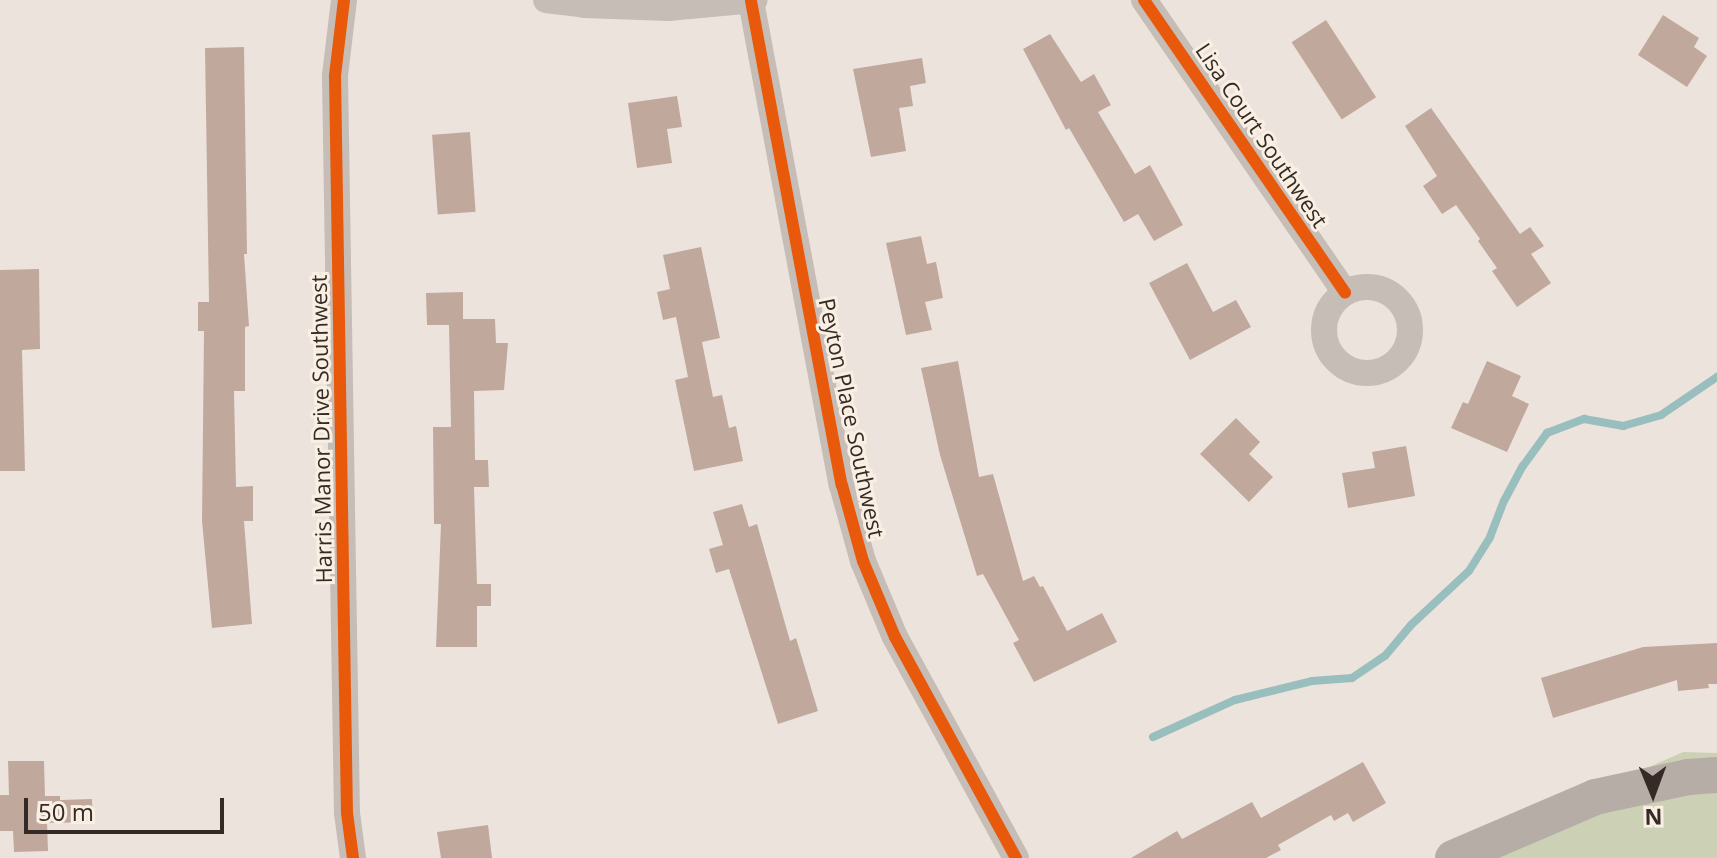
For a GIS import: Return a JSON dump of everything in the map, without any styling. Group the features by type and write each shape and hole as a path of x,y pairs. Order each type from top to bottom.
{"street":[{"name":"Harris Manor Drive Southwest","path":"344,0 335,76 347,813 353,858"},
{"path":"546,0 584,5 668,8 753,0"},
{"name":"Peyton Place Southwest","path":"753,0 842,485 863,561 895,637 1016,858"},
{"name":"Lisa Court Southwest","path":"1144,0 1345,293"},
{"path":"1453,858 1595,797 1688,777 1717,775"}],"green space":[{"path":"1683,752 1717,753 1717,858 1453,858 1504,831"}],"building":[{"path":"1663,15 1699,38 1694,47 1707,56 1687,87 1638,55"},
{"path":"1326,20 1376,97 1342,119 1292,42"},
{"path":"1050,34 1081,82 1094,74 1111,105 1098,112 1135,174 1150,165 1183,225 1154,241 1138,214 1124,222 1069,128 1066,130 1023,49"},
{"path":"244,47 247,254 244,254 249,326 245,327 245,391 234,391 236,487 253,486 253,521 244,521 252,624 212,628 202,521 204,331 198,331 198,302 209,302 205,48"},
{"path":"922,58 926,83 910,86 913,106 899,108 906,151 871,157 853,69"},
{"path":"677,96 682,127 667,129 672,163 637,168 628,103"},
{"path":"1431,108 1520,234 1530,227 1544,246 1531,254 1551,283 1517,307 1492,271 1497,268 1478,241 1480,239 1456,205 1442,214 1423,186 1437,176 1405,126"},
{"path":"470,132 476,212 438,214 432,135"},
{"path":"921,236 927,264 936,262 943,298 925,302 932,330 906,335 886,243"},
{"path":"701,247 720,338 702,342 713,397 722,395 729,428 736,426 743,461 694,471 675,380 688,377 676,317 663,320 657,292 670,289 663,255"},
{"path":"1187,263 1213,312 1236,300 1251,327 1190,360 1149,283"},
{"path":"39,269 40,349 22,350 25,471 0,471 0,270"},
{"path":"463,292 463,319 495,319 496,343 508,343 504,390 474,391 475,460 488,460 489,487 474,487 477,584 491,584 491,606 477,606 477,647 436,647 441,524 434,524 433,427 451,427 449,325 427,325 426,293"},
{"path":"958,361 979,477 993,474 1023,581 1034,576 1040,587 1043,586 1067,631 1102,613 1117,642 1034,682 1013,643 1019,640 983,574 977,576 940,455 921,368"},
{"path":"1487,361 1521,376 1512,396 1529,404 1507,452 1451,428 1463,402 1468,404"},
{"path":"1236,418 1260,442 1249,454 1273,477 1249,502 1200,454"},
{"path":"1406,446 1415,496 1348,508 1342,473 1375,468 1372,452"},
{"path":"742,504 749,527 757,524 790,641 796,638 818,711 778,724 729,569 716,573 709,549 723,545 713,512"},
{"path":"1717,643 1717,684 1708,684 1709,688 1678,691 1677,680 1553,718 1541,678 1643,647"},
{"path":"8,761 44,761 45,796 60,796 60,800 92,799 93,822 47,823 48,851 14,852 13,831 0,831 0,795 9,795"},
{"path":"1363,762 1386,803 1353,822 1348,813 1334,821 1331,815 1278,845 1281,850 1266,858 1131,858 1177,831 1182,839 1252,802 1261,818"},
{"path":"488,825 492,858 441,858 437,832"}],"waterway":[{"path":"1153,737 1235,700 1312,681 1352,678 1385,656 1411,625 1469,571 1490,537 1504,501 1523,466 1547,433 1584,419 1623,426 1661,415 1717,377"}],"cycle path":[{"path":"344,0 335,76 347,813 353,858"},
{"path":"1144,0 1345,293"},
{"path":"751,1 842,485 863,561 895,637 1016,858"}]}
